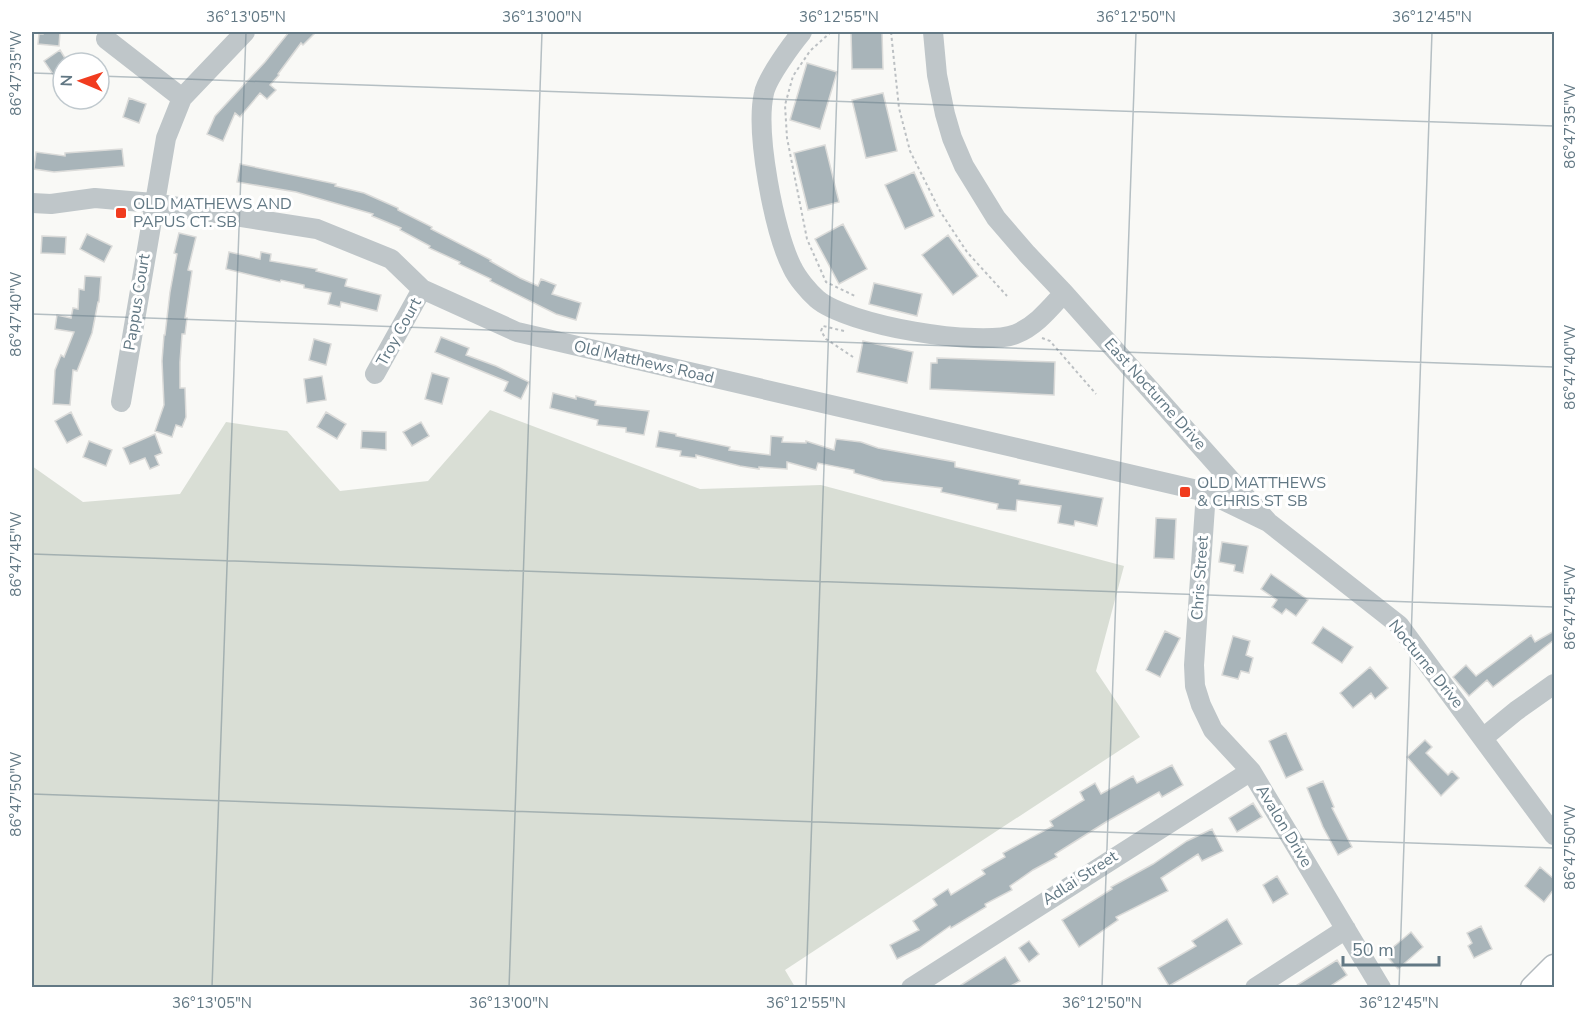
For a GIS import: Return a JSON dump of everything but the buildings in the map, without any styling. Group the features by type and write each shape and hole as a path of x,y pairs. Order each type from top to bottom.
{"main road":[{"path":"1533,987 1554,967"}],"street":[{"path":"106,39 182,98 245,32"},
{"path":"802,32 789,47 764,92 760,128 780,235 792,268 816,299 831,309 853,318 893,327 939,335 992,337 1014,335 1030,327 1064,293"},
{"name":"East Nocturne Drive","path":"933,32 937,75 952,138 964,166 996,218 1268,522"},
{"name":"Pappus Court","path":"121,402 153,203 166,138 182,98"},
{"name":"Old Matthews Road","path":"32,203 51,204 95,198 153,203 317,229 391,259 422,289 517,332 1206,492 1268,522"},
{"name":"Troy Court","path":"375,374 422,289"},
{"name":"Chris Street","path":"1194,665 1206,492"},
{"name":"Nocturne Drive","path":"1268,522 1399,625 1554,835"},
{"name":"Avalon Drive","path":"1194,665 1195,686 1213,730 1251,771 1381,987"},
{"path":"1484,738 1516,711 1554,684"},
{"name":"Adlai Street","path":"911,987 1251,771"},
{"path":"1255,987 1347,929"}],"path":[{"path":"831,32 810,51 793,76 785,105 787,138 807,239 826,282 855,296"},
{"path":"891,32 899,108 909,151 940,211 967,252 1007,296"}],"shaded area":[{"path":"490,410 700,489 821,485 1124,566 1096,671 1140,737 785,970 795,987 32,987 32,466 83,502 180,494 226,422 287,431 340,491 428,481"}],"place":[{"name":"OLD MATHEWS AND PAPUS CT. SB","path":"121,213"},
{"name":"OLD MATTHEWS & CHRIS ST SB","path":"1185,492"}]}
